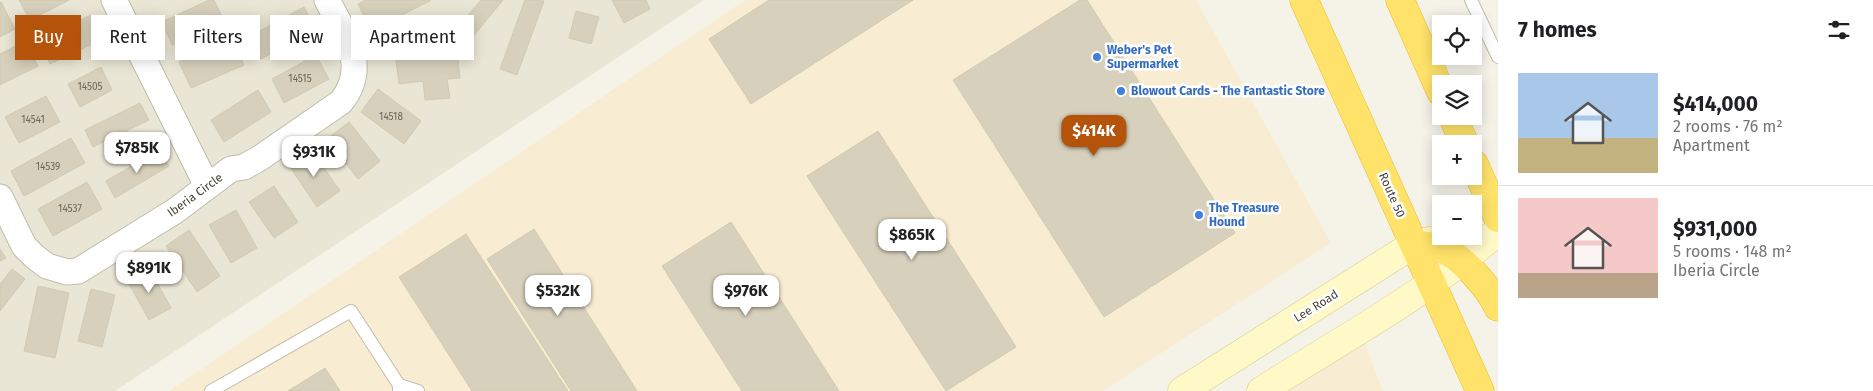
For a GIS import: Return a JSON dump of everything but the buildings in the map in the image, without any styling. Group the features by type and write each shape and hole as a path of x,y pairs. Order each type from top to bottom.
{"highway":[{"name":"Route 50","path":"1304,0 1480,391"},
{"path":"1400,0 1433,75"},
{"path":"1482,182 1498,218"},
{"path":"1414,244 1443,249 1463,263 1493,296 1498,307"}],"street":[{"path":"114,0 207,186"},
{"name":"Iberia Circle","path":"0,197 24,246 47,266 67,272 86,268 175,211 231,169 244,167 260,158 332,110 350,91 355,77 355,62 351,47 327,0"},
{"path":"1482,232 1498,230"},
{"path":"1261,391 1463,263 1498,230"},
{"name":"Lee Road","path":"1182,391 1414,244 1432,241"}],"lane":[{"path":"1471,0 1498,58"},
{"path":"211,391 351,311 399,388 418,391"}],"shaded area":[{"path":"0,0 704,0 115,391 0,391"},
{"path":"745,0 1196,0 1331,243 1103,391 169,391"},
{"path":"1359,329 1383,391 1262,391"}],"place":[{"name":"Weber's Pet Supermarket","path":"1097,57"},
{"name":"Blowout Cards - The Fantastic Store","path":"1121,91"},
{"name":"The Treasure Hound","path":"1199,215"}]}
